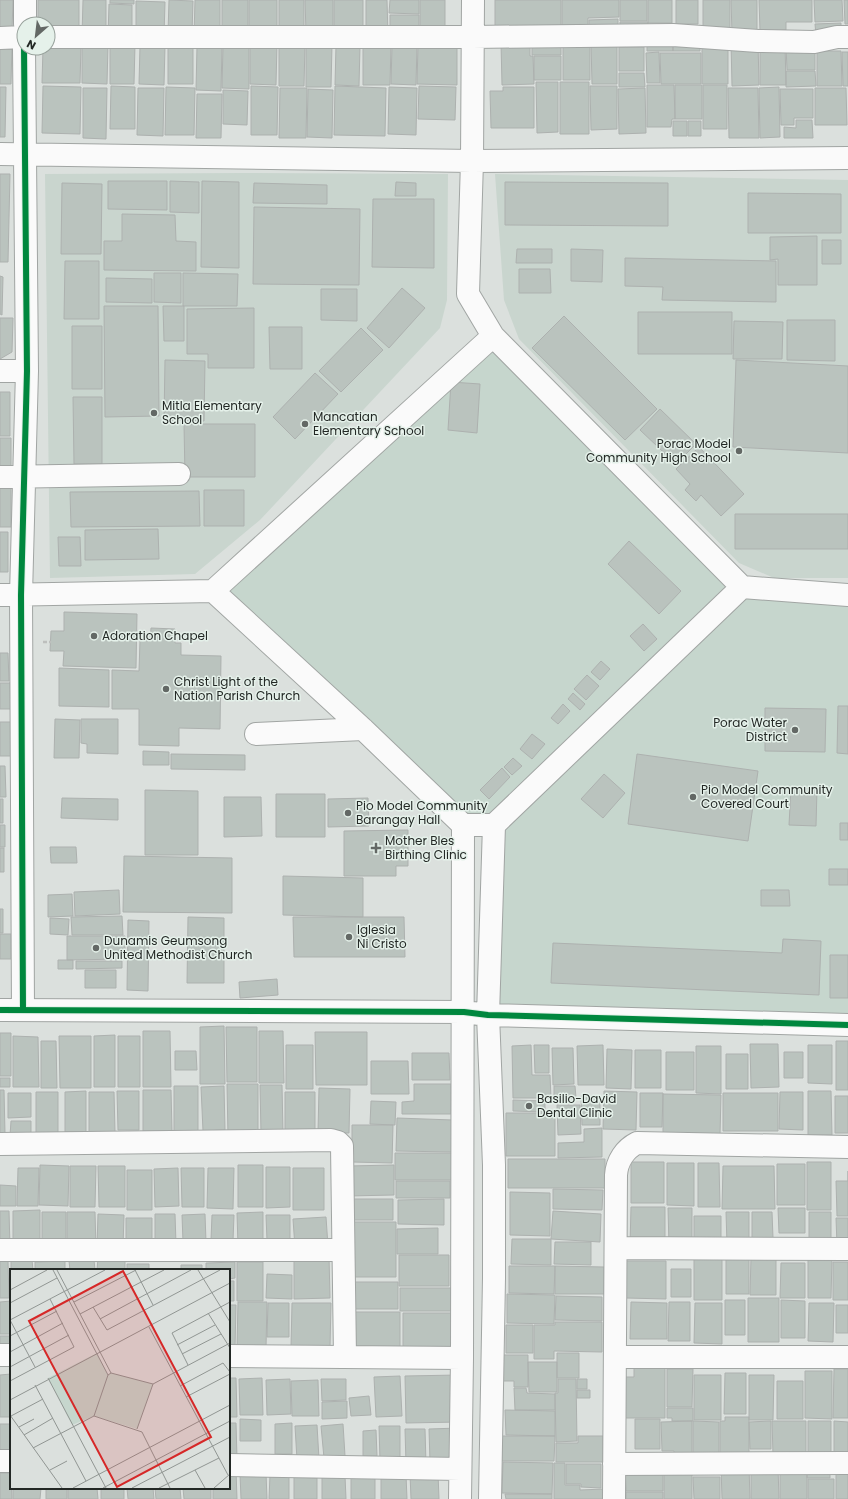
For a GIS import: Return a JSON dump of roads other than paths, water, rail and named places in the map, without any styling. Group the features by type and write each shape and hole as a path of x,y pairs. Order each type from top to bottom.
{"street":[{"path":"25,0 25,16"},
{"path":"473,0 472,161 468,294 493,336 742,587 848,595"},
{"path":"56,37 472,37 673,35 758,41 814,42 837,37 848,37"},
{"path":"0,38 16,37"},
{"path":"23,1010 10,595 24,477 27,371 24,56"},
{"path":"0,154 472,161 848,158"},
{"path":"10,595 213,591 493,336"},
{"path":"0,371 27,371"},
{"path":"0,477 179,474"},
{"path":"213,591 363,729 464,825 494,825 742,587"},
{"path":"256,734 363,729"},
{"path":"460,1499 464,825"},
{"path":"490,1499 494,1188 488,1014 494,825"},
{"path":"0,1010 464,1012 848,1025"},
{"path":"0,1144 331,1140 338,1142 342,1146 346,1357"},
{"path":"614,1499 616,1169 627,1150 637,1143 848,1147"},
{"path":"616,1248 848,1249"},
{"path":"0,1250 343,1250"},
{"path":"230,1356 462,1358"},
{"path":"616,1357 848,1357"},
{"path":"614,1464 848,1463"},
{"path":"230,1465 460,1469"}],"place":[{"name":"Mitla Elementary School","path":"154,413"},
{"name":"Mancatian Elementary School","path":"305,424"},
{"name":"Porac Model Community High School","path":"739,451"},
{"name":"Adoration Chapel","path":"94,636"},
{"name":"Christ Light of the Nation Parish Church","path":"166,689"},
{"name":"Porac Water District","path":"795,730"},
{"name":"Pio Model Community Covered Court","path":"693,797"},
{"name":"Pio Model Community Barangay Hall","path":"348,813"},
{"name":"Mother Bles Birthing Clinic","path":"376,848"},
{"name":"Iglesia Ni Cristo","path":"349,937"},
{"name":"Dunamis Geumsong United Methodist Church","path":"96,948"},
{"name":"Basilio-David Dental Clinic","path":"529,1106"}]}
